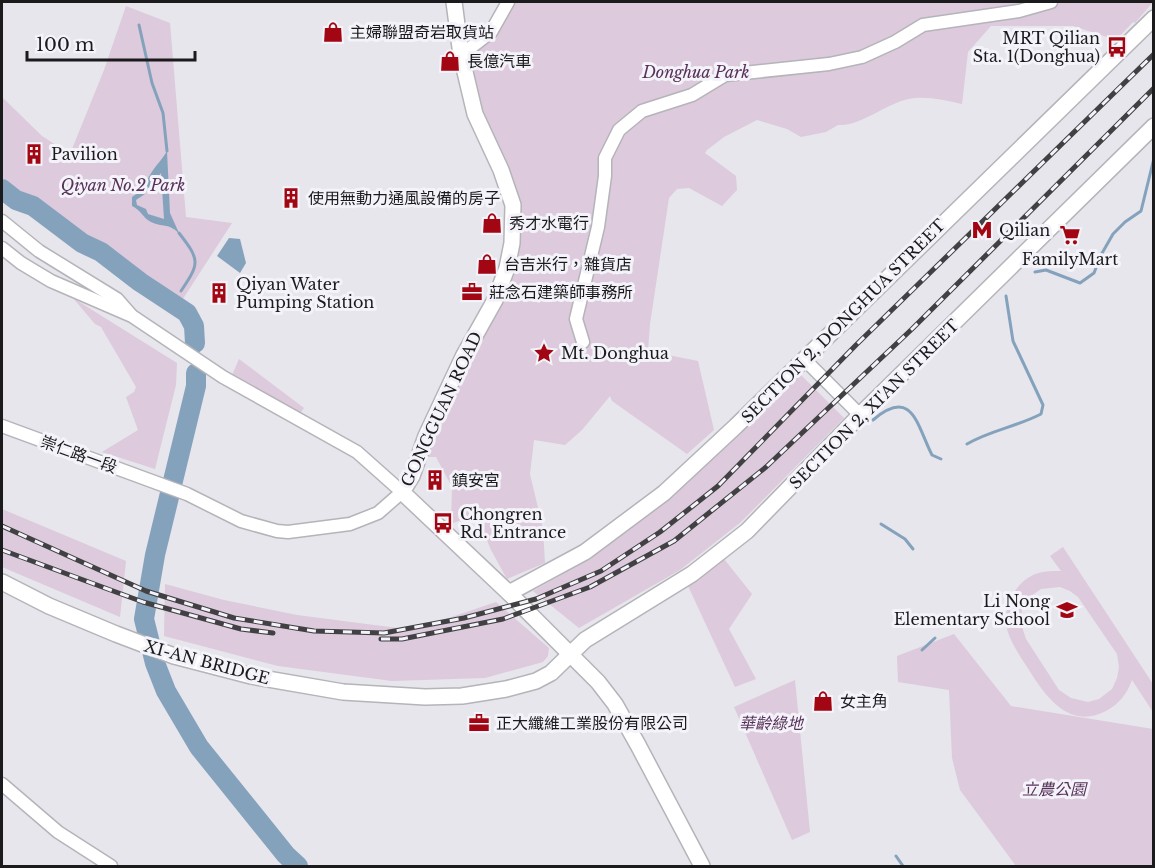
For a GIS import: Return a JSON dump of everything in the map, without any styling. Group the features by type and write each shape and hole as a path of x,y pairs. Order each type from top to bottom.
{"street":[{"name":"GONGGUAN ROAD","path":"454,2 461,55 475,114 501,170 513,205 512,243 507,268 495,300 463,357 426,436 412,476 402,492 509,592 598,682 615,704 702,867"},
{"path":"461,55 491,32 508,2"},
{"path":"583,342 576,319 598,226 605,176 605,158 619,130 642,111 692,95 725,75 829,64 862,57 895,42 923,25 1019,11 1051,2"},
{"name":"SECTION 2, DONGHUA STREET","path":"509,592 585,552 663,493 736,426 1154,18"},
{"name":"SECTION 2, XI'AN STREET","path":"425,697 462,696 506,689 536,681 551,673 585,640 692,574 747,531 860,415 1154,126"},
{"path":"2,221 39,251 117,299 132,316"},
{"path":"2,248 21,263 51,281 132,316 223,377 357,452 402,492"},
{"path":"804,359 860,415"},
{"name":"崇仁路一段","path":"2,426 178,490 241,521 277,531 288,532 350,524 378,513 402,492"},
{"name":"XI-AN BRIDGE","path":"2,582 72,616 174,656 251,676 344,692 425,697"},
{"path":"2,784 58,832 111,867"}],"green space":[{"name":"Donghua Park","path":"503,2 1153,2 1116,40 1073,26 991,26 968,52 962,104 928,98 906,100 857,122 838,125 826,132 801,137 787,129 757,120 724,137 707,150 705,153 736,176 737,190 722,206 689,188 677,189 669,198 648,351 698,361 714,430 687,454 612,401 610,396 582,430 565,445 534,440 530,474 543,529 545,563 507,579 491,550 476,514 451,524 452,487 436,457 424,457 507,281 522,222 505,166 478,109 466,62 469,45 487,33"},
{"name":"Qiyan No.2 Park","path":"126,6 170,23 186,217 232,223 179,305 41,200 15,188 2,177 2,97 42,136 70,154 104,70"},
{"path":"73,298 177,363 176,385 155,469 102,452 138,430 126,397 134,392 136,387 101,327 95,324"},
{"path":"239,359 304,408 299,415 232,375"},
{"path":"800,374 844,418 741,522 680,570 579,628 533,591 589,560 667,501"},
{"path":"2,509 126,561 120,617 2,567"},
{"path":"1063,547 1153,684 1153,712 1132,680 1122,698 1106,711 1093,716 1070,713 1051,700 1016,650 1007,629 1008,605 1015,591 1026,579 1039,573 1061,571 1050,556","holes":["1060,587 1078,597 1117,654 1119,667 1112,689 1099,699 1088,702 1071,698 1059,690 1026,639 1021,624 1022,608 1031,596 1041,589"]},
{"path":"724,559 752,594 729,629 756,679 735,687 688,586"},
{"path":"165,584 224,600 297,615 413,630 496,602 549,648 548,656 543,662 485,678 392,681 278,666 164,636"},
{"name":"立農公園","path":"954,634 1011,706 1153,729 1153,866 1016,866 960,790 952,758 949,690 898,682 897,656"},
{"name":"華齡綠地","path":"795,680 810,832 792,840 734,707"}],"water":[{"path":"167,151 170,213 179,233 171,227 151,222 132,206 132,197 141,190","holes":["161,173 164,219 148,214 146,209 137,205 136,200 145,194"]},
{"path":"229,238 240,239 246,263 240,273 217,256"}],"waterway":[{"path":"139,25 152,83 163,113 167,151"},
{"path":"1035,272 1046,270 1080,283 1094,273 1113,234 1141,211 1154,158"},
{"path":"2,189 16,200 33,206 82,243 101,252 140,282 187,313 194,326 195,343"},
{"path":"179,233 191,250 195,262 192,274 181,291"},
{"path":"967,444 1041,414 1043,405 1013,341 1006,296"},
{"path":"196,373 196,386 155,555 144,619 155,663 166,691 199,747 286,855 298,866"},
{"path":"873,420 886,411 897,407 905,408 917,422 932,455 941,459"},
{"path":"881,524 905,539 913,549"},
{"path":"922,650 935,638"},
{"path":"896,856 903,866"}],"railway":[{"path":"2,526 146,591 234,618 314,631 384,633 464,618 536,599 601,571 660,532 718,486 856,345 1154,54"},
{"path":"381,639 402,639 503,619 590,587 674,541 766,467 912,329 1154,88"},
{"path":"2,550 143,602 241,629 273,633"}],"place":[{"name":"主婦聯盟奇岩取貨站","path":"333,32"},
{"name":"MRT Qilian Sta. 1(Donghua)","path":"1117,47"},
{"name":"長億汽車","path":"450,61"},
{"name":"Pavilion","path":"34,154"},
{"name":"使用無動力通風設備的房子","path":"291,198"},
{"name":"秀才水電行","path":"492,223"},
{"name":"Qilian","path":"982,230"},
{"name":"FamilyMart","path":"1070,235"},
{"name":"台吉米行，雜貨店","path":"487,264"},
{"name":"莊念石建築師事務所","path":"472,292"},
{"name":"Qiyan Water Pumping Station","path":"219,293"},
{"name":"Mt. Donghua","path":"544,353"},
{"name":"鎮安宮","path":"435,480"},
{"name":"Chongren Rd. Entrance","path":"443,523"},
{"name":"Li Nong Elementary School","path":"1067,610"},
{"name":"女主角","path":"823,701"},
{"name":"正大纖維工業股份有限公司","path":"479,723"}]}
